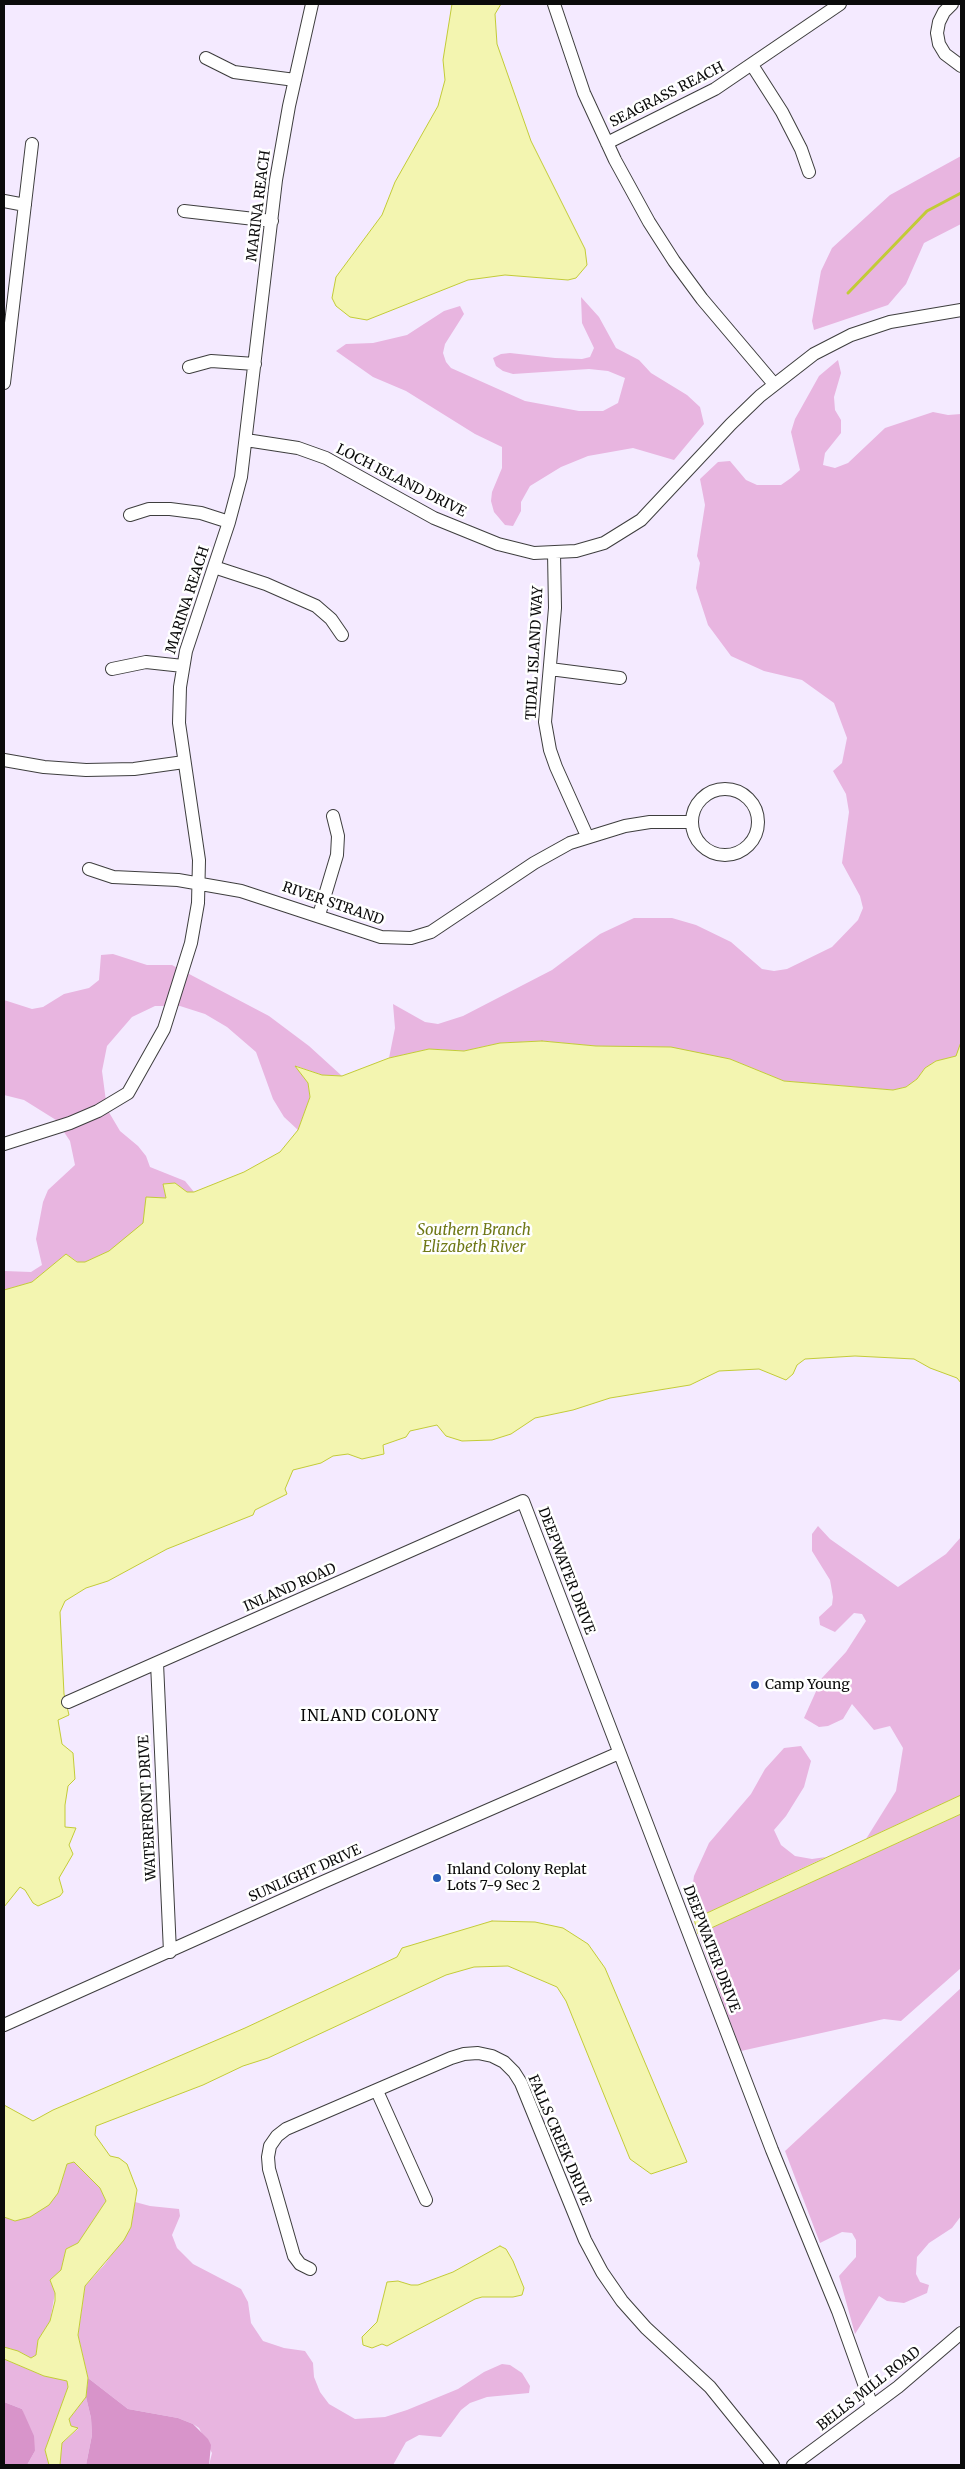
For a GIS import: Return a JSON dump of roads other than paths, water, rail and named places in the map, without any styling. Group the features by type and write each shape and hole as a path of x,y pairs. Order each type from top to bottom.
{"street":[{"name":"MARINA REACH","path":"4,1144 70,1123 98,1111 128,1093 164,1028 191,943 197,913 199,882 195,825 184,762 179,705 183,666 190,636 237,495 246,440 282,143 312,4"},
{"path":"554,4 584,92 606,143 631,190 674,261 702,299 774,384"},
{"name":"SEAGRASS REACH","path":"606,143 685,106 752,65 840,4"},
{"path":"944,6 937,33 939,44 945,54 961,66"},
{"path":"206,58 234,72 295,80"},
{"path":"752,65 782,112 801,149 809,172"},
{"path":"4,383 32,144"},
{"path":"4,202 25,205"},
{"path":"184,211 272,221"},
{"name":"LOCH ISLAND DRIVE","path":"246,440 290,447 326,458 434,518 498,544 534,553 584,550 604,543 636,524 656,506 731,424 774,384 814,354 851,335 890,322 961,310"},
{"path":"189,367 212,360 254,364"},
{"path":"130,515 149,509 170,509 201,513 229,522"},
{"name":"TIDAL ISLAND WAY","path":"554,553 554,608 545,722 550,750 587,836"},
{"path":"214,566 266,584 316,606 331,619 342,634"},
{"path":"112,668 146,662 183,666"},
{"path":"550,669 620,678"},
{"path":"4,760 36,766 86,770 134,769 184,762"},
{"path":"724,789 733,790 748,798 753,805 758,822 753,838 748,845 741,850 725,855 708,850 696,839 692,822 693,813 701,798 716,790 724,789"},
{"path":"319,915 337,855 338,836 332,816"},
{"name":"RIVER STRAND","path":"89,869 113,877 199,882 265,897 381,937 397,939 417,937 431,932 558,848 587,836 625,826 650,822 692,822"},
{"name":"INLAND ROAD","path":"68,1702 523,1501"},
{"name":"DEEPWATER DRIVE","path":"523,1501 808,2244 838,2311 872,2406"},
{"name":"WATERFRONT DRIVE","path":"157,1662 170,1952"},
{"name":"SUNLIGHT DRIVE","path":"4,2025 323,1882 620,1753"},
{"name":"FALLS CREEK DRIVE","path":"310,2269 300,2264 291,2247 269,2169 268,2157 270,2146 277,2136 286,2129 464,2054 492,2056 504,2062 522,2083 585,2240 602,2272 622,2301 646,2328 710,2387 773,2465"},
{"path":"377,2091 426,2200"},
{"name":"BELLS MILL ROAD","path":"793,2465 872,2406 961,2333"}],"water":[{"path":"452,4 501,4 495,14 497,44 531,141 585,249 587,265 576,278 568,280 505,275 468,280 367,320 350,317 336,306 332,298 336,277 382,215 395,182 438,106 445,80 443,60"},
{"name":"Southern Branch Elizabeth River","path":"542,1041 596,1046 671,1047 730,1059 784,1081 893,1090 906,1087 917,1079 925,1068 936,1061 956,1056 961,1042 961,1383 957,1378 930,1368 914,1359 855,1356 805,1359 797,1365 793,1374 786,1380 759,1369 719,1371 690,1385 610,1398 573,1410 535,1418 511,1434 492,1440 462,1441 446,1436 437,1425 410,1431 406,1437 383,1445 384,1454 362,1459 348,1454 333,1456 321,1463 293,1470 285,1489 287,1494 255,1510 253,1515 167,1549 108,1581 86,1588 65,1601 60,1612 64,1694 69,1715 58,1720 62,1744 73,1753 75,1779 68,1786 65,1805 65,1827 76,1828 69,1845 73,1854 59,1878 63,1892 60,1896 38,1906 33,1903 25,1890 20,1887 4,1907 4,1290 32,1282 66,1254 77,1262 85,1262 109,1251 143,1223 146,1197 166,1198 163,1184 175,1183 187,1192 194,1192 244,1172 280,1152 298,1130 310,1097 308,1083 295,1066 322,1075 342,1076 389,1058 429,1049 464,1051 500,1043"},
{"path":"961,1795 961,1814 698,1934 694,1919"},
{"path":"492,1921 535,1922 563,1928 588,1944 605,1968 687,2162 651,2174 630,2159 566,2001 557,1987 508,1966 474,1967 446,1975 268,2058 243,2066 203,2085 96,2126 95,2135 110,2156 119,2158 127,2164 137,2190 131,2227 124,2240 85,2286 78,2335 88,2378 86,2397 69,2419 71,2426 78,2428 62,2443 60,2465 49,2465 45,2450 68,2387 67,2381 44,2376 4,2359 4,2347 18,2351 31,2358 36,2355 38,2340 50,2321 55,2301 55,2293 50,2280 61,2270 66,2249 78,2243 106,2201 100,2188 74,2162 67,2164 58,2193 49,2205 30,2217 15,2221 4,2217 4,2105 33,2121 53,2110 245,2028 397,1957 402,1948"},
{"path":"500,2246 506,2249 513,2261 524,2288 522,2295 475,2299 387,2346 382,2344 372,2348 363,2345 362,2337 377,2322 387,2282 398,2281 418,2285 453,2272"}],"waterway":[{"path":"848,293 927,211 961,193"}],"place":[{"name":"Camp Young","path":"755,1685"},
{"name":"Inland Colony Replat Lots 7-9 Sec 2","path":"437,1878"}],"district":[{"name":"INLAND COLONY","path":"370,1717"}]}
